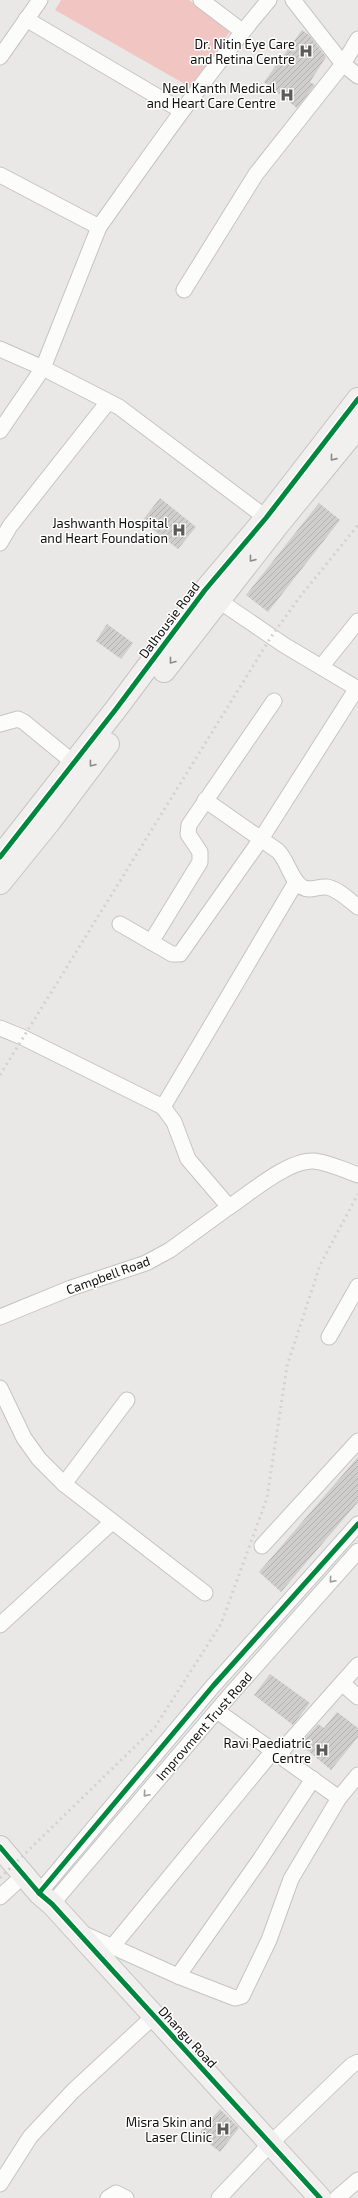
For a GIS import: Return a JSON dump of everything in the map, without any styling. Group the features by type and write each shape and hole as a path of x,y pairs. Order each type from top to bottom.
{"street":[{"path":"0,57 40,0"},
{"path":"201,0 242,32"},
{"path":"0,431 43,368 99,227 182,110 242,32 269,0"},
{"path":"293,0 343,64 358,76"},
{"path":"26,19 182,110"},
{"path":"184,290 256,174 343,64 358,39"},
{"path":"0,175 99,227"},
{"path":"0,349 43,368 119,407 272,522"},
{"name":"Dalhousie Road","path":"272,522 358,399"},
{"path":"0,544 5,523 108,402"},
{"name":"Dalhousie Road","path":"3,871 74,763 272,522 358,427"},
{"path":"120,924 172,954 180,954 261,839 358,689 278,641 212,596"},
{"name":"Dalhousie Road","path":"3,871 212,596"},
{"path":"321,667 358,621"},
{"path":"151,942 199,867 200,852 186,830 205,800 274,701"},
{"path":"0,724 18,719 24,722 74,763"},
{"path":"205,800 283,856 296,882 308,889 326,887 333,889 358,907"},
{"path":"163,1107 296,882"},
{"path":"0,1028 22,1037 163,1107 174,1122 188,1159 229,1207"},
{"name":"Campbell Road","path":"0,1317 72,1288 146,1263 170,1250 275,1176 305,1162 315,1162 358,1175"},
{"path":"329,1337 358,1286"},
{"path":"0,1388 24,1438 39,1459 64,1484 205,1593"},
{"path":"64,1484 127,1400"},
{"path":"262,1546 358,1441"},
{"path":"1,1623 112,1522"},
{"path":"45,1898 213,1686 358,1524"},
{"name":"Improvment Trust Road","path":"45,1898 217,1711 358,1550"},
{"path":"112,1947 276,1753 343,1684 358,1665"},
{"path":"343,1684 358,1697"},
{"path":"213,1686 230,1695"},
{"path":"217,1711 339,1798"},
{"path":"74,1929 178,1976 235,1998 242,1996 269,1940 292,1879 339,1798 358,1775"},
{"path":"178,1976 259,1861 312,1779"},
{"name":"Dhangu Road","path":"0,1848 23,1876 74,1929 320,2198"},
{"path":"0,1897 23,1876"},
{"path":"0,2184 22,2149 35,2132 73,2091 154,2016"},
{"path":"219,2198 271,2143 352,2065 358,2062"},
{"path":"337,2198 358,2180"},
{"path":"108,2198 116,2193 126,2198"}],"shaded area":[{"path":"61,0 189,0 231,30 190,87 55,10"}],"building":[{"path":"302,30 309,35 326,57 310,82 315,85 297,108 264,82"},
{"path":"160,498 196,527 178,549 142,521"},
{"path":"319,503 340,520 268,612 246,595"},
{"path":"107,624 133,643 121,659 96,641"},
{"path":"358,1457 358,1502 281,1592 259,1572"},
{"path":"270,1674 310,1703 293,1725 254,1695"},
{"path":"337,1712 358,1728 358,1737 331,1770 300,1744 318,1724 324,1728"},
{"path":"220,2109 239,2128 220,2152 201,2137 203,2134 200,2132"}],"railway":[{"path":"0,1075 271,637 299,598 358,525"},
{"path":"0,1878 155,1727 221,1624 267,1498 287,1366 320,1265 358,1194"}],"cycle path":[{"path":"0,857 116,709 205,590 266,518 358,399"},
{"path":"39,1893 213,1686 358,1524"},
{"path":"0,1847 39,1893 52,1904 320,2198"}],"place":[{"name":"Dr. Nitin Eye Care and Retina Centre","path":"306,51"},
{"name":"Neel Kanth Medical and Heart Care Centre","path":"287,95"},
{"name":"Jashwanth Hospital and Heart Foundation","path":"179,530"},
{"name":"Ravi Paediatric Centre","path":"322,1750"},
{"name":"Misra Skin and Laser Clinic","path":"223,2129"}]}
